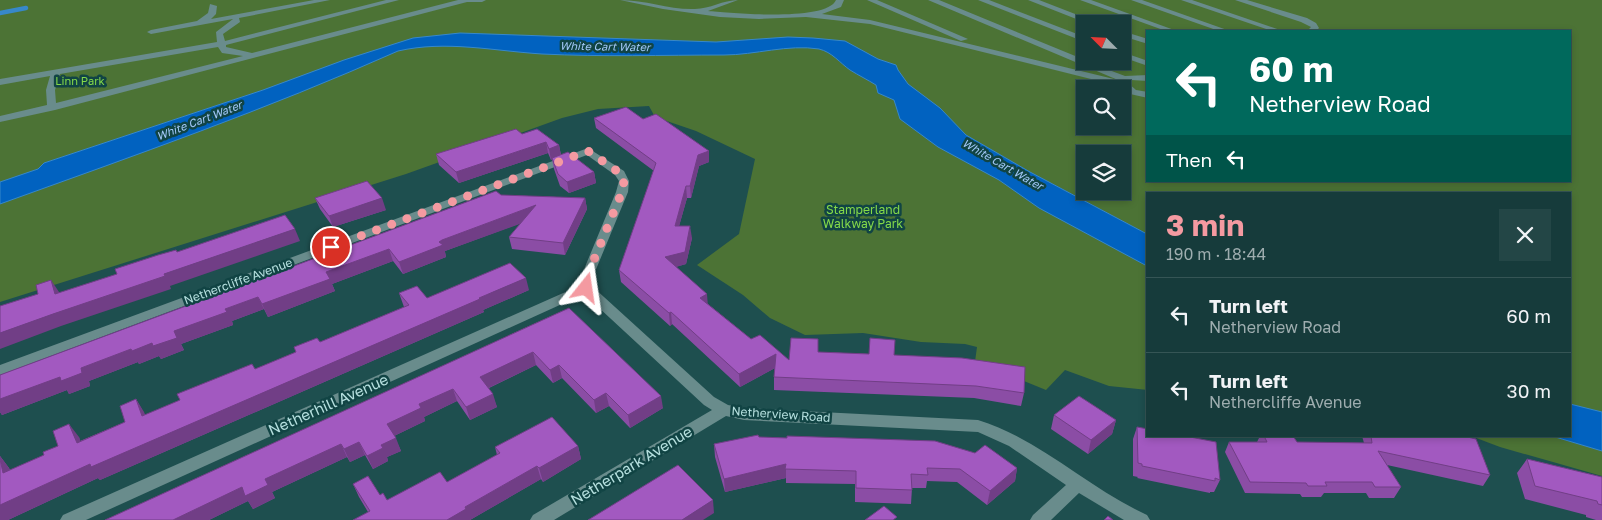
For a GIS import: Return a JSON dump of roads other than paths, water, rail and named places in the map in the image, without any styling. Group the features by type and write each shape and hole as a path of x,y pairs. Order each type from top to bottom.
{"street":[{"path":"151,32 326,0"},
{"path":"0,119 52,108 258,54 348,21 394,0"},
{"path":"0,82 223,48 348,21 466,0 482,0"},
{"path":"624,0 693,13 735,16 805,15 870,22 980,50 1119,80"},
{"path":"693,13 721,2 734,0"},
{"path":"871,0 978,46 980,50"},
{"path":"932,0 1122,80"},
{"path":"982,0 1076,37"},
{"path":"1032,0 1076,16"},
{"path":"1084,0 1170,30"},
{"path":"1135,0 1223,30"},
{"path":"1185,0 1276,30"},
{"path":"1239,0 1304,20 1313,24 1315,28 1312,30"},
{"path":"212,3 218,11 246,16"},
{"path":"197,24 212,14 212,3"},
{"path":"805,15 829,10 843,3 870,22"},
{"path":"223,48 220,34 224,28 246,16"},
{"path":"197,24 220,34"},
{"path":"1131,36 1146,41"},
{"path":"223,48 243,54 258,54"},
{"path":"194,71 223,48"},
{"path":"1131,57 1146,63"},
{"path":"52,108 49,98 50,85 56,73"},
{"path":"1127,80 1137,77 1146,78"},
{"path":"1131,90 1133,92 1146,95"},
{"name":"Nethercliffe Avenue","path":"0,370 588,151 620,173 624,181 622,192 586,279 586,288"},
{"name":"Netherview Road","path":"586,288 709,400 724,410 744,414 978,426 995,430 1015,441 1118,510 1141,520"},
{"name":"Netherhill Avenue","path":"69,520 586,288"},
{"name":"Netherpark Avenue","path":"539,520 724,410"},
{"path":"1039,520 1078,484"}],"water":[{"name":"White Cart Water","path":"460,33 716,42 788,37 845,41 878,59 896,65 908,84 940,108 966,135 1076,196 1076,200 1083,200 1146,233 1146,265 1039,208 999,180 938,147 900,119 894,100 878,93 876,85 850,70 828,53 819,49 807,48 724,55 610,56 542,54 452,46 434,46 398,51 300,93 0,204 0,182 38,169 44,163 263,90 344,60 413,38"},
{"path":"1571,404 1602,412 1602,451 1555,437 1571,437"}],"waterway":[{"path":"0,13 26,8"}],"park label":[{"name":"Linn Park","path":"80,80"},
{"name":"Stamperland Walkway Park","path":"863,216"}]}
